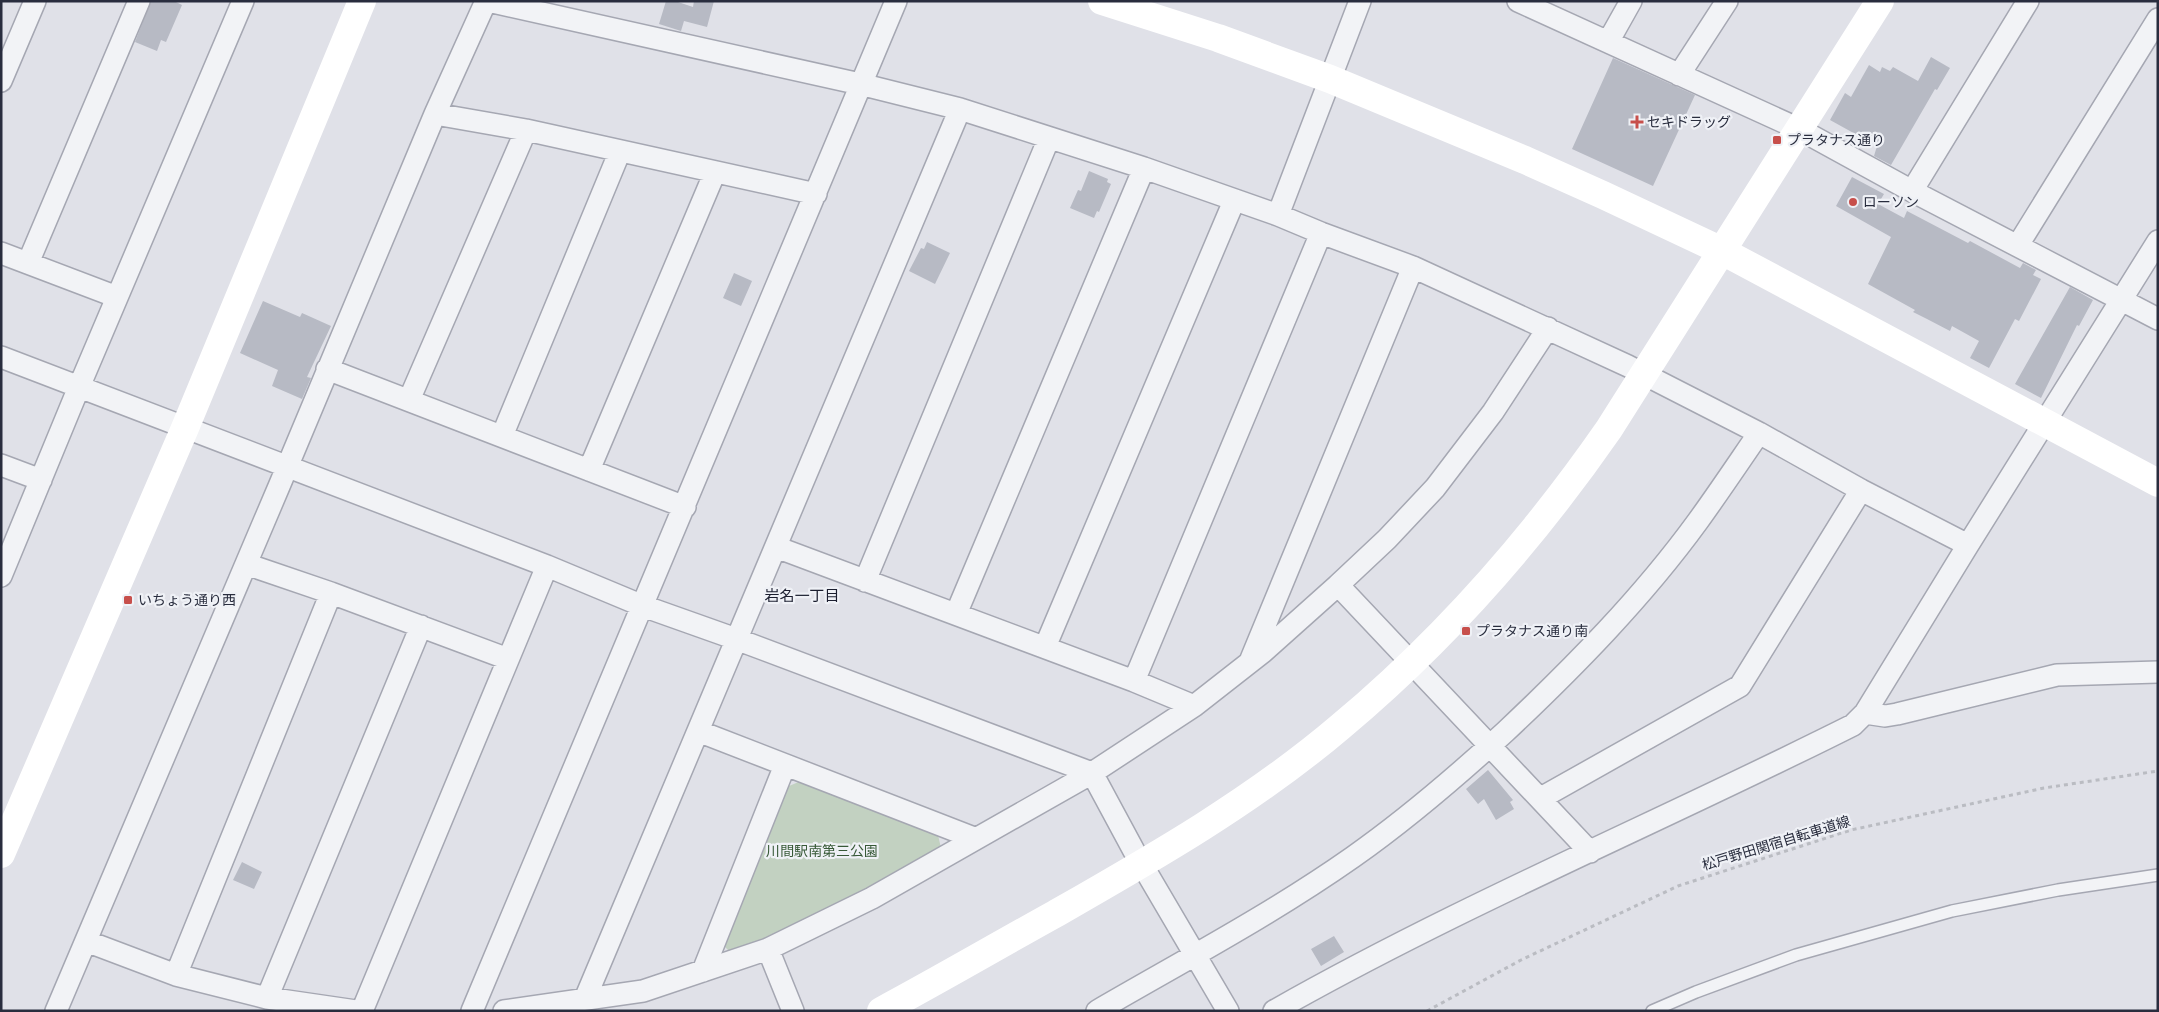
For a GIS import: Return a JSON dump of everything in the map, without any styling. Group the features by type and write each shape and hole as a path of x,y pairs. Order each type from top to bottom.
{"street":[{"path":"1,81 35,1"},
{"path":"28,264 139,1"},
{"path":"2,571 243,1"},
{"path":"1,854 184,428 362,1"},
{"path":"56,1011 435,114 487,1 860,84 960,109 1144,168 1278,215 1413,267 1548,328 1759,433 1861,490 1968,545"},
{"path":"472,1011 896,1"},
{"path":"1102,1 1218,38 1330,80 1525,160 1722,252 2158,483"},
{"path":"1278,215 1360,1"},
{"path":"1518,1 1799,129 1912,191 2158,319"},
{"path":"1608,42 1631,1"},
{"path":"1679,75 1727,1"},
{"path":"881,1011 1143,863 1241,801 1339,729 1412,664 1462,613 1540,523 1573,481 1722,252 1880,1"},
{"path":"1912,191 2028,1"},
{"path":"2018,245 2158,18"},
{"path":"585,999 960,109"},
{"path":"435,114 526,130 816,194"},
{"path":"409,400 526,130"},
{"path":"865,581 1049,138"},
{"path":"502,436 620,151"},
{"path":"956,614 1144,168"},
{"path":"589,470 715,172"},
{"path":"1045,647 1234,201"},
{"path":"1134,680 1321,233"},
{"path":"1274,1011 1359,963 1853,725 1865,713 2158,242"},
{"path":"1,253 117,297"},
{"path":"1250,662 1413,267"},
{"path":"504,1011 642,990 768,949 872,898 974,838 1092,773 1194,706 1250,662 1387,539 1436,488 1492,412 1548,328"},
{"path":"1,357 547,566 643,606 1092,773 1134,851 1143,863 1228,1011"},
{"path":"327,370 685,507"},
{"path":"1097,1011 1247,926 1353,857 1425,803 1490,746 1564,676 1629,605 1697,522 1759,433"},
{"path":"1,465 41,480"},
{"path":"1542,798 1740,686 1861,490"},
{"path":"776,547 1134,680 1194,706"},
{"path":"246,564 331,593 508,660"},
{"path":"362,1011 547,566"},
{"path":"1338,585 1490,746 1542,798 1590,852"},
{"path":"176,975 331,593"},
{"path":"268,998 420,626"},
{"path":"1865,713 1884,716 1897,714 2057,675 2158,672"},
{"path":"698,731 974,838"},
{"path":"703,971 785,765"},
{"path":"86,941 176,975 268,998 356,1011"},
{"path":"768,949 793,1011"}],"lane":[{"path":"1652,1011 1696,992 1796,955 1952,912 2058,890 2158,876"}],"path":[{"name":"松戸野田関宿自転車道線","path":"1427,1011 1521,960 1687,883 1851,830 2044,788 2158,771"}],"green space":[{"name":"川間駅南第三公園","path":"801,781 938,835 941,848 852,899 732,954 721,943 789,786"}],"building":[{"path":"151,1 174,1 182,5 166,42 161,40 157,51 135,42"},
{"path":"666,1 675,1 693,7 694,1 714,1 707,27 684,21 681,31 659,24"},
{"path":"1931,57 1950,68 1937,90 1935,89 1891,165 1874,156 1877,146 1830,120 1845,93 1851,97 1869,65 1880,72 1882,67 1890,71 1893,67 1918,81"},
{"path":"1613,58 1695,95 1653,186 1572,149"},
{"path":"1089,171 1108,179 1107,182 1111,184 1099,212 1097,211 1094,218 1070,208 1078,190 1081,191"},
{"path":"1852,177 1884,194 1878,204 1904,218 1907,211 1968,243 1970,241 2020,268 2023,263 2036,270 2033,275 2041,279 2019,321 2015,319 1989,368 1970,358 1979,341 1952,326 1950,331 1913,312 1915,310 1868,284 1891,237 1836,206"},
{"path":"927,242 950,253 935,284 909,271 921,248 924,249"},
{"path":"734,273 752,281 741,306 723,298"},
{"path":"2070,287 2093,300 2079,326 2077,325 2041,398 2015,384"},
{"path":"263,301 300,317 302,313 331,326 307,377 311,378 302,399 272,386 278,370 240,353"},
{"path":"1488,770 1513,800 1510,802 1514,809 1496,820 1484,799 1478,804 1466,789"},
{"path":"242,862 262,872 254,889 233,880"},
{"path":"1334,936 1344,952 1321,966 1311,949"}],"place":[{"name":"セキドラッグ","path":"1637,122"},
{"name":"プラタナス通り","path":"1777,140"},
{"name":"ローソン","path":"1853,202"},
{"name":"いちょう通り西","path":"128,600"},
{"name":"プラタナス通り南","path":"1466,631"}],"district":[{"name":"岩名一丁目","path":"802,596"}]}
